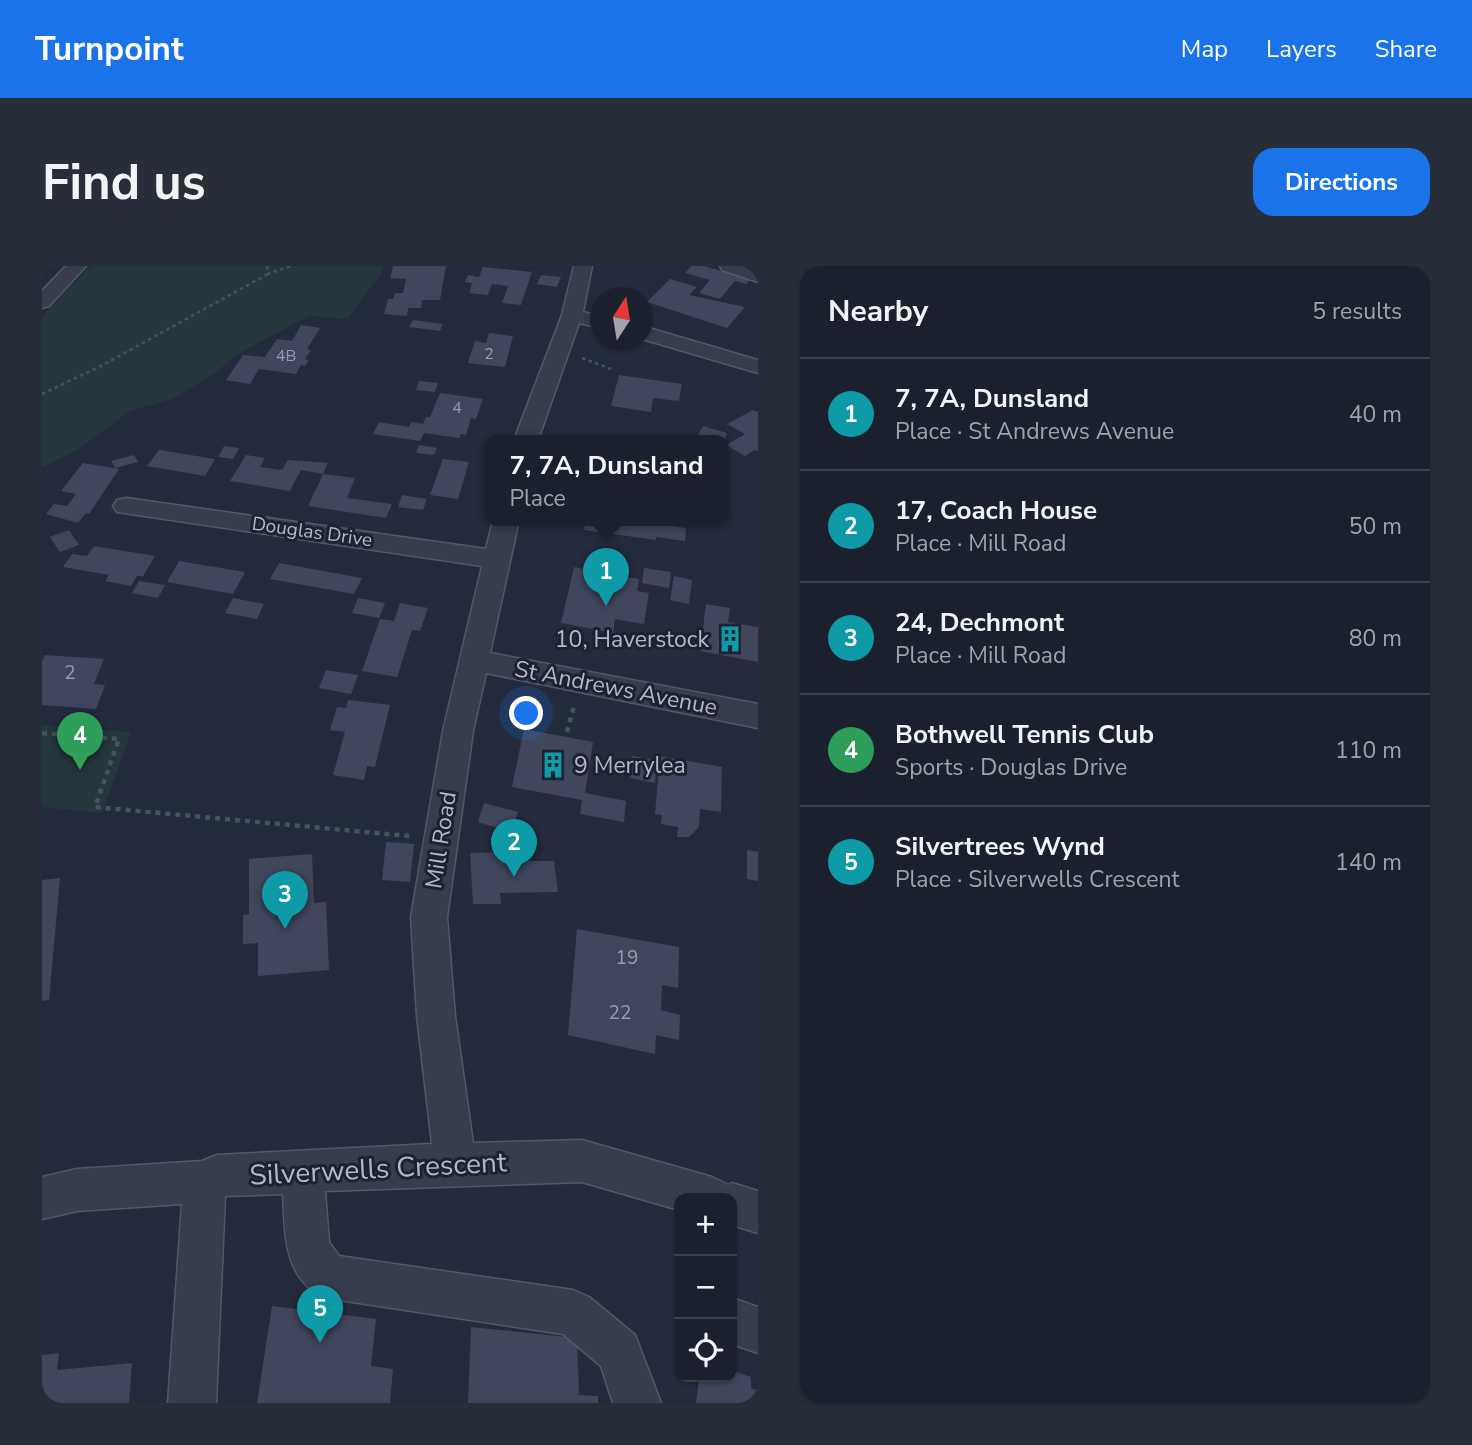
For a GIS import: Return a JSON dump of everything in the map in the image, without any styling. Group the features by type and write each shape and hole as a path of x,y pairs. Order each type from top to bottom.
{"street":[{"path":"42,302 77,266"},
{"path":"529,435 572,315 583,266"},
{"path":"729,266 758,276"},
{"path":"572,315 590,320"},
{"path":"653,335 758,367"},
{"name":"Douglas Drive","path":"126,506 497,559"},
{"name":"Mill Road","path":"455,1164 436,1016 429,917 458,731 505,526"},
{"name":"St Andrews Avenue","path":"474,660 758,716"},
{"name":"Silverwells Crescent","path":"42,1198 78,1190 205,1182 217,1177 302,1171 582,1161 694,1193"},
{"path":"302,1171 308,1249 326,1276 573,1313 620,1351 637,1403"},
{"path":"192,1403 205,1182"},
{"path":"737,1206 758,1212"},
{"path":"737,1323 758,1330"}],"path":[{"path":"267,266 268,274"},
{"path":"42,394 101,366 268,274 290,266"},
{"path":"42,733 119,739 95,807 442,838"}],"shaded area":[{"path":"91,266 383,266 381,274 347,319 309,316 239,353 216,372 173,399 130,411 80,448 42,468 42,316"},
{"path":"42,725 131,732 102,813 42,807"}],"building":[{"path":"393,266 446,266 440,300 422,300 421,308 408,308 407,316 384,314 388,299 393,299 395,293 403,293 406,279 390,278"},
{"path":"691,266 703,266 751,279 746,284 735,281 720,299 699,293 710,280 685,273"},
{"path":"483,267 532,272 521,305 502,303 508,286 492,284 488,295 469,293 472,283 465,282 468,275 479,277"},
{"path":"541,275 561,277 557,287 537,284"},
{"path":"670,279 697,287 689,295 745,307 727,328 653,304 653,296"},
{"path":"413,320 443,324 440,331 409,327"},
{"path":"301,325 320,328 307,349 311,350 305,359 309,360 305,366 301,365 296,374 259,369 250,384 226,380 243,355 265,357 277,339 292,341"},
{"path":"489,333 513,336 505,367 468,363 475,341 486,343"},
{"path":"619,375 682,384 679,401 653,398 651,412 611,406"},
{"path":"419,381 438,383 435,392 416,390"},
{"path":"440,393 483,399 476,419 471,418 466,435 461,434 459,438 424,433 420,441 373,434 379,422 409,427 411,422 423,424 426,417 430,417"},
{"path":"753,410 758,412 758,451 754,450 745,456 729,447 729,443 745,434 727,424"},
{"path":"703,426 727,433 726,435 698,435"},
{"path":"419,445 437,448 434,455 416,453"},
{"path":"224,446 239,448 233,459 218,457"},
{"path":"159,450 215,459 205,476 147,466"},
{"path":"134,455 138,462 115,468 111,461"},
{"path":"246,455 265,458 260,467 282,470 288,460 328,463 323,474 301,470 290,491 230,481"},
{"path":"443,459 469,462 458,499 430,495"},
{"path":"83,463 119,469 89,514 86,513 78,523 46,514 54,504 67,506 76,494 61,491"},
{"path":"323,474 355,478 347,498 392,504 386,518 308,506"},
{"path":"402,495 427,499 423,510 398,507"},
{"path":"585,526 686,528 685,541 656,537 656,540 584,530"},
{"path":"69,530 79,545 60,552 50,537"},
{"path":"94,546 155,556 143,576 137,576 131,586 105,581 109,575 63,567 72,554 87,556"},
{"path":"179,561 245,572 233,594 167,582"},
{"path":"279,563 362,578 354,594 270,579"},
{"path":"574,567 639,579 637,591 649,593 644,624 615,619 613,633 561,623"},
{"path":"644,568 671,572 669,588 642,583"},
{"path":"674,576 692,580 689,604 670,600"},
{"path":"139,581 165,585 158,598 132,593"},
{"path":"233,598 264,604 257,619 225,613"},
{"path":"358,598 385,603 379,618 352,613"},
{"path":"400,603 428,608 420,631 412,630 397,677 362,671 380,619 394,621"},
{"name":"10, Haverstock","path":"706,604 730,608 728,622 758,627 758,662 700,651"},
{"path":"45,655 104,659 94,684 105,685 96,709 42,705 42,662"},
{"path":"326,670 358,675 351,694 319,688"},
{"path":"348,700 390,705 375,767 367,766 364,780 333,775 345,732 330,730 337,707 346,708"},
{"name":"9 Merrylea","path":"524,729 593,742 585,793 626,801 624,822 580,814 582,800 512,787"},
{"path":"632,756 657,760 655,783 630,778"},
{"path":"660,756 722,767 721,812 700,809 699,827 689,837 677,837 678,827 661,824 662,815 655,814"},
{"path":"484,803 518,812 511,832 478,822"},
{"path":"386,842 414,844 410,882 382,880"},
{"path":"747,850 758,852 758,881 747,879"},
{"path":"502,852 503,861 554,861 558,892 500,893 501,904 473,904 470,853"},
{"path":"312,854 314,903 326,902 329,970 258,976 258,943 243,944 243,915 249,914 249,859"},
{"path":"60,878 49,1000 42,1001 42,880"},
{"path":"577,929 679,947 678,988 662,985 661,1010 680,1015 679,1040 656,1035 655,1054 568,1035"},
{"path":"272,1306 376,1319 371,1366 393,1369 390,1403 257,1403"},
{"path":"471,1327 577,1338 579,1395 598,1396 598,1403 468,1403"},
{"path":"59,1353 57,1370 132,1363 129,1403 42,1403 42,1355"},
{"path":"737,1372 751,1377 751,1388 758,1391 758,1403 696,1403 698,1382 737,1382"}],"place":[{"name":"7, 7A, Dunsland","path":"606,606"},
{"name":"10, Haverstock","path":"730,639"},
{"name":"9 Merrylea","path":"553,765"},
{"name":"Bothwell Tennis Club","path":"80,770"},
{"name":"17, Coach House","path":"514,877"},
{"name":"24, Dechmont","path":"285,929"},
{"name":"Silvertrees Wynd","path":"320,1343"}]}
